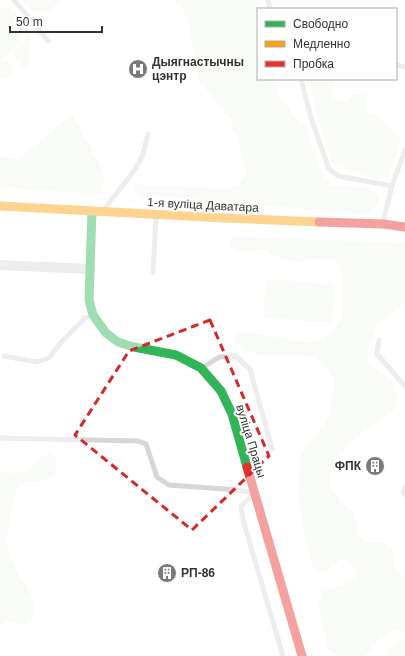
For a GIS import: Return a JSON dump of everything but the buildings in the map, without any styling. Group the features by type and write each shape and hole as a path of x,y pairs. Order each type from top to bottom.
{"street":[{"name":"1-я вуліца Даватара","path":"0,206 156,215 383,224 405,227"},
{"path":"92,211 89,300 92,316"},
{"path":"0,265 90,269"},
{"name":"вуліца Працы","path":"92,316 106,333 118,342 134,347 176,355 201,368 221,391 232,414 302,656"}],"lane":[{"path":"14,0 48,41"},
{"path":"301,80 311,118 329,170 338,176 392,186"},
{"path":"103,212 111,199 132,173 142,156 148,134"},
{"path":"383,224 392,186 405,150"},
{"path":"153,272 156,215"},
{"path":"4,356 37,362 49,358 57,347 86,318 92,316"},
{"path":"379,340 378,354 405,386"},
{"path":"201,368 219,357 235,356 250,369 272,449"},
{"path":"0,438 138,441 146,444 157,477 169,485 238,490 255,493"},
{"path":"405,487 405,495"},
{"path":"255,493 241,506 243,520 283,656"}],"highlighted area":[{"path":"210,320 269,456 192,530 75,435 129,351"}],"shaded area":[{"path":"23,0 61,0 48,12 32,10"},
{"path":"175,0 256,0 259,8 257,8 257,80 275,80 280,98 290,109 295,118 307,129 321,172 331,186 370,187 378,197 379,204 368,214 170,197 140,196 135,191 133,185 138,184 146,186 207,187 228,189 239,186 246,170 239,143 231,128 233,118 229,118 198,79 188,21 181,6"},
{"path":"0,7 12,9 25,25 18,32 21,40 16,47 0,60"},
{"path":"31,34 28,68 25,70 12,52"},
{"path":"1,61 8,61 13,67 13,73 7,79 0,78"},
{"path":"310,80 334,80 331,98 346,103 355,94 366,95 366,113 377,114 401,140 389,175 378,180 332,164 317,118"},
{"path":"73,114 105,176 101,194 0,188 0,157 20,158"},
{"path":"235,236 405,243 405,303 378,325 368,347 367,362 391,381 398,398 394,410 382,420 364,430 346,446 335,460 331,475 331,487 341,504 354,513 357,525 357,535 370,543 385,543 393,552 395,563 402,575 405,577 405,633 395,630 379,639 364,656 338,656 328,650 318,604 322,592 352,582 357,576 356,570 343,559 323,573 314,569 309,555 299,506 298,491 301,453 307,444 324,427 330,414 334,381 324,364 314,356 282,357 259,354 240,346 233,339 244,331 309,343 323,338 335,329 342,314 343,275 338,263 329,260 311,259 302,262 290,261 275,256 266,250 255,250 240,253 230,247 229,242"},
{"path":"266,279 335,284 331,323 263,317"},
{"path":"49,453 56,457 56,475 43,481 27,482 16,490 6,541 11,560 31,596 34,608 32,620 24,624 8,621 0,625 0,472 14,473 27,471 38,459"},
{"path":"405,640 405,656 387,655 389,649 395,642"}],"traffic: fast":[{"path":"92,211 89,300 93,315 106,333 118,342 134,347 176,355 201,368 221,391 232,414 247,467"}],"traffic: slow":[{"path":"0,206 319,222"}],"traffic: jam":[{"path":"319,222 383,224 405,227"},
{"path":"247,467 302,656"}],"place":[{"name":"Дыягнастычны цэнтр","path":"138,69"},
{"name":"ФПК","path":"375,466"},
{"name":"РП-86","path":"167,573"}]}
